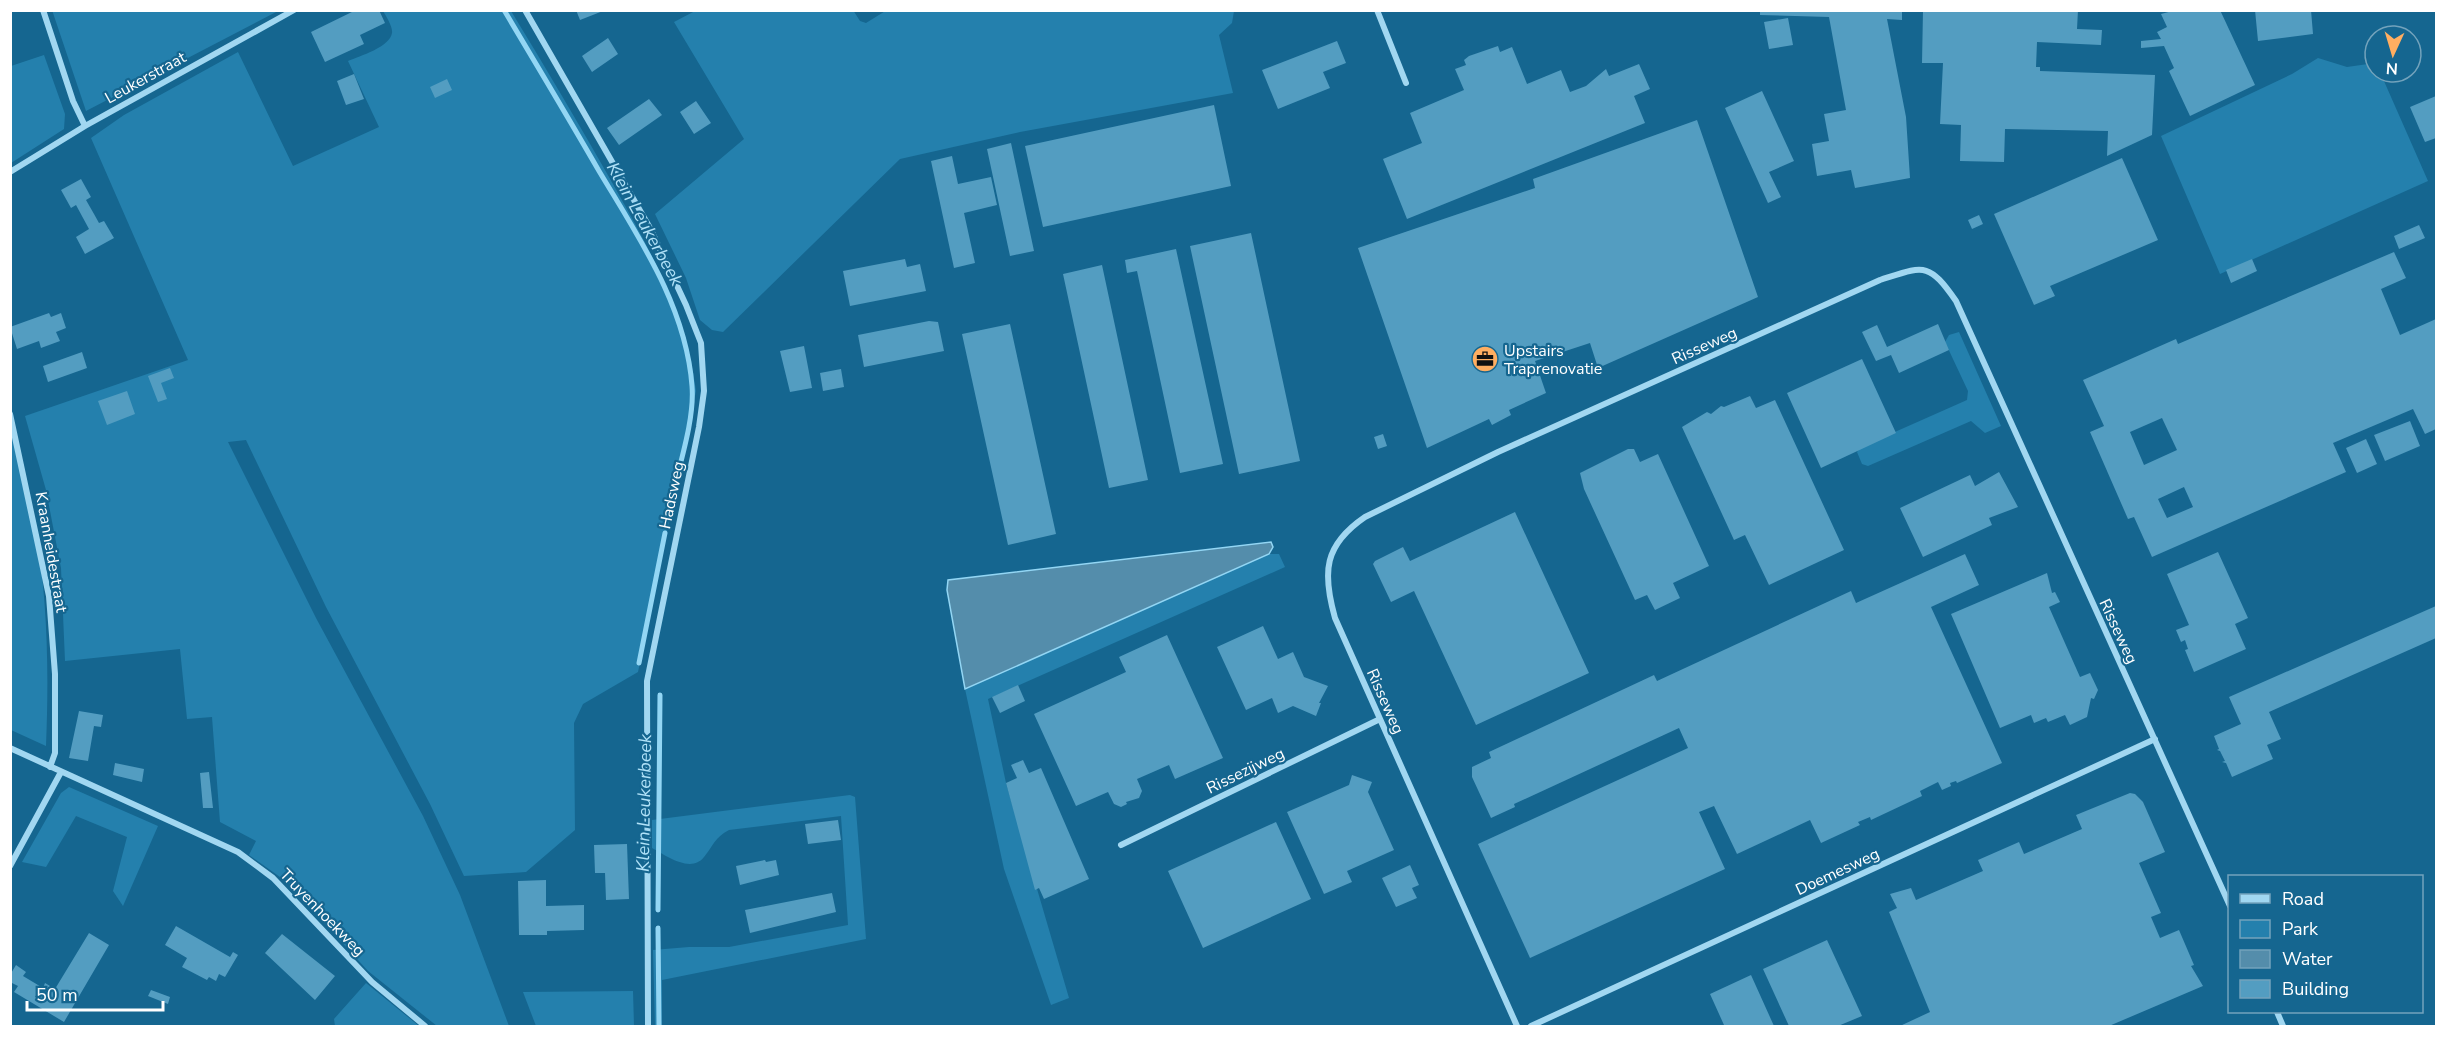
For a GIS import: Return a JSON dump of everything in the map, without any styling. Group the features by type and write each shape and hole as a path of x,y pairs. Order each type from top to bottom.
{"street":[{"path":"43,10 73,101 85,126"},
{"name":"Leukerstraat","path":"10,171 85,126 294,10"},
{"name":"Hadsweg","path":"525,10 650,228 701,343 704,392 699,428 647,681 648,1026"},
{"path":"1377,10 1406,83"},
{"name":"Risseweg","path":"1516,1026 1335,618 1327,590 1330,557 1345,530 1365,517 1498,453 1869,285 1918,268 1938,275 1956,301 2228,904"},
{"name":"Kraanheidestraat","path":"10,414 49,596 55,674 55,753 50,767"},
{"name":"Rissezijweg","path":"1121,845 1380,719"},
{"name":"Doemesweg","path":"1531,1026 2155,739"},
{"name":"Truyenhoekweg","path":"10,748 238,852 273,878 372,982 425,1026"},
{"path":"10,866 61,772"}],"green space":[{"path":"52,10 278,10 278,11 86,111"},
{"path":"853,10 860,21 866,23 887,10 1234,11 1232,23 1219,35 1233,93 1020,132 900,159 723,332 712,330 700,320 686,278 655,214 744,139 674,22 695,11"},
{"path":"383,11 511,11 601,162 653,259 676,310 691,363 696,391 638,672 583,704 574,723 575,830 526,872 464,876 430,804 326,607 246,440 228,442 316,618 423,816 460,895 509,1026 437,1026 368,971 287,882 249,855 256,841 220,822 212,717 187,719 180,649 65,661 61,568 46,490 25,416 188,360 91,138 124,115 238,52 293,166 379,127 348,61 380,47 390,38 391,28"},
{"path":"44,55 65,114 64,129 11,163 11,66"},
{"path":"2318,58 2347,67 2363,65 2363,84 2385,84 2428,181 2220,274 2161,136 2292,74"},
{"path":"1959,332 2001,426 1985,433 1971,421 1868,466 1862,464 1857,452 1861,447 1967,400 1968,391 1945,342 1949,335"},
{"path":"10,428 32,510 39,549 45,605 46,746 11,730"},
{"path":"1269,554 1279,554 1285,567 988,699 1006,783 1069,998 1051,1005 1004,869 965,689"},
{"path":"69,787 158,826 123,906 113,891 127,837 76,816 46,867 22,862 61,793"},
{"path":"850,795 855,797 866,939 662,980 662,1026 655,1026 653,950 729,947 848,925 841,816 729,830 717,839 699,862 692,864 678,862 652,848 652,820"},
{"path":"366,983 419,1026 335,1026 334,1019"},
{"path":"633,991 634,1026 536,1026 523,992"}],"water":[{"path":"1271,542 1273,547 1269,554 965,689 947,590 948,580"}],"building":[{"path":"356,10 379,10 385,23 360,35 364,44 325,62 311,32"},
{"path":"576,10 603,10 603,11 580,20"},
{"path":"1760,10 1902,10 1902,20 1887,19 1906,117 1910,178 1855,188 1851,170 1817,176 1812,144 1829,141 1824,114 1846,110 1829,17 1760,15"},
{"path":"1923,10 2078,10 2077,29 2102,30 2101,45 2037,42 2036,67 2040,67 2040,71 2155,75 2152,135 2107,156 2108,131 2005,129 2004,162 1960,161 1961,125 1940,124 1943,63 1922,63"},
{"path":"2176,10 2220,10 2255,85 2190,116 2169,71 2174,68 2164,46 2141,48 2141,41 2161,39 2157,32 2167,27 2161,14"},
{"path":"2255,10 2311,10 2313,34 2258,41"},
{"path":"1788,18 1793,45 1769,49 1764,22"},
{"path":"608,38 618,54 592,72 582,56"},
{"path":"1337,41 1346,63 1323,72 1330,88 1278,109 1262,70"},
{"path":"1498,46 1500,52 1512,47 1527,84 1561,70 1570,92 1586,86 1606,69 1609,76 1639,64 1650,89 1634,96 1645,123 1407,219 1383,159 1422,143 1410,113 1464,90 1455,69 1466,65 1464,60 1469,56"},
{"path":"354,74 364,99 346,105 337,81"},
{"path":"447,79 452,90 435,98 430,87"},
{"path":"1762,91 1794,161 1769,172 1781,197 1768,203 1725,108"},
{"path":"2436,96 2436,138 2425,142 2410,107"},
{"path":"649,99 662,115 619,145 607,128"},
{"path":"696,101 711,123 694,134 680,112"},
{"path":"1214,105 1231,186 1043,227 1025,146"},
{"path":"1697,120 1758,297 1598,368 1590,343 1535,361 1546,393 1509,410 1511,415 1492,425 1489,419 1427,448 1358,248 1535,188 1533,179"},
{"path":"1011,143 1034,251 1010,256 987,149"},
{"path":"952,156 958,184 991,177 997,205 964,213 975,263 954,268 931,161"},
{"path":"2122,158 2158,240 2050,286 2055,296 2034,305 1994,214"},
{"path":"81,179 91,197 86,200 99,223 104,221 114,238 85,254 76,237 89,229 76,205 71,208 61,190"},
{"path":"1979,215 1983,224 1972,229 1968,220"},
{"path":"2419,225 2425,238 2399,249 2394,236"},
{"path":"1251,233 1300,461 1239,474 1190,246"},
{"path":"1176,249 1223,464 1180,473 1137,271 1127,273 1125,260"},
{"path":"2394,252 2406,278 2381,289 2400,335 2436,319 2436,429 2425,434 2413,409 2333,443 2346,472 2152,557 2134,517 2128,519 2090,432 2104,426 2083,380 2176,339 2178,344","holes":["2162,418 2177,450 2144,465 2130,432","2184,487 2193,507 2167,518 2158,499"]},
{"path":"905,259 907,267 920,264 926,291 850,306 843,271"},
{"path":"2252,259 2257,271 2231,283 2226,270"},
{"path":"1102,265 1148,480 1109,488 1063,274"},
{"path":"49,313 51,317 61,313 66,328 56,332 60,341 41,348 39,341 17,349 10,327"},
{"path":"929,321 938,322 944,351 864,367 858,335"},
{"path":"1010,324 1056,534 1008,545 962,334"},
{"path":"1938,324 1949,350 1899,373 1891,355 1876,361 1862,332 1877,325 1887,347"},
{"path":"804,346 812,388 790,392 780,351"},
{"path":"82,352 87,368 48,382 43,366"},
{"path":"1862,359 1896,433 1821,468 1787,393"},
{"path":"170,368 174,378 161,383 167,399 158,402 148,376"},
{"path":"841,369 844,387 823,391 820,373"},
{"path":"127,391 135,414 107,425 98,401"},
{"path":"1750,396 1756,408 1775,400 1844,550 1769,585 1745,535 1734,540 1682,427 1707,412 1711,414 1721,406 1724,407"},
{"path":"2410,421 2420,446 2385,461 2374,435"},
{"path":"1383,434 1387,446 1378,449 1374,437"},
{"path":"2366,439 2377,464 2357,473 2346,448"},
{"path":"1628,449 1634,449 1640,462 1658,454 1709,566 1673,583 1680,598 1655,610 1647,595 1635,600 1584,489 1580,473"},
{"path":"1999,472 2018,507 1989,518 1992,525 1923,557 1900,508 1970,475 1975,486"},
{"path":"1515,512 1589,673 1476,725 1414,591 1391,602 1373,564 1403,547 1410,561"},
{"path":"2218,552 2248,618 2235,624 2246,649 2194,672 2185,650 2188,649 2185,640 2181,642 2176,630 2189,625 2167,574"},
{"path":"1965,554 1979,585 1931,607 2002,763 1957,783 1956,781 1950,783 1951,786 1942,790 1938,782 1920,791 1922,796 1871,820 1870,817 1858,822 1860,825 1821,843 1810,820 1737,854 1714,806 1699,812 1725,869 1530,958 1478,844 1688,748 1679,728 1514,804 1515,807 1491,818 1472,777 1472,767 1491,758 1489,752 1654,675 1657,681 1851,591 1856,603"},
{"path":"2047,573 2052,593 2055,592 2060,602 2049,607 2080,677 2090,673 2098,690 2094,699 2091,698 2087,717 2070,725 2065,715 2048,722 2046,718 2034,723 2031,715 2000,728 1951,614"},
{"path":"2436,606 2436,638 2269,712 2281,739 2267,745 2273,759 2232,777 2226,763 2222,762 2225,761 2220,751 2217,750 2219,749 2214,736 2241,724 2229,697"},
{"path":"1263,626 1278,659 1293,652 1304,677 1328,686 1319,703 1321,703 1316,716 1293,706 1278,713 1272,698 1246,710 1217,647"},
{"path":"1167,635 1223,758 1175,779 1169,765 1137,779 1142,791 1139,798 1126,802 1127,804 1121,807 1114,804 1108,792 1076,806 1034,714 1126,672 1119,657"},
{"path":"1018,685 1025,701 1000,713 992,697"},
{"path":"79,711 103,715 101,727 94,726 88,761 69,758"},
{"path":"1023,760 1029,773 1041,768 1089,879 1044,899 1039,888 1035,890 1006,783 1017,778 1011,765"},
{"path":"115,763 144,769 142,782 113,775"},
{"path":"209,772 213,808 203,808 200,773"},
{"path":"1352,775 1372,782 1368,792 1394,850 1347,871 1352,882 1324,894 1287,812 1349,785"},
{"path":"2130,793 2135,794 2143,802 2165,852 2139,863 2161,913 2151,917 2160,938 2179,930 2194,965 2191,966 2203,986 2109,1026 1900,1026 1930,1012 1889,912 1897,908 1890,894 1911,888 1916,900 1983,871 1978,860 2019,842 2024,854 2082,829 2076,815"},
{"path":"838,820 841,840 808,844 805,824"},
{"path":"1276,822 1311,899 1203,948 1168,871"},
{"path":"627,844 629,899 606,900 605,873 595,873 594,845"},
{"path":"765,860 766,862 776,860 779,875 740,885 736,866"},
{"path":"1410,865 1419,885 1412,888 1417,898 1396,907 1382,878"},
{"path":"546,880 546,906 584,905 584,930 547,931 547,935 519,935 518,881"},
{"path":"832,893 836,912 750,933 745,910"},
{"path":"176,926 230,957 233,952 238,955 225,977 219,974 216,981 209,977 207,980 182,967 187,958 165,945"},
{"path":"89,933 109,945 64,1022 14,992 18,986 10,982 10,975 16,965 26,972 23,976 43,988 45,983 55,989"},
{"path":"282,934 335,976 315,1000 265,953"},
{"path":"1827,940 1862,1016 1838,1026 1789,1026 1763,969"},
{"path":"1751,975 1774,1026 1720,1026 1724,1025 1710,994"},
{"path":"151,990 170,997 168,1004 148,996"}],"waterway":[{"name":"Klein Leukerbeek","path":"504,10 644,247 681,328 688,357 692,400 688,431 670,507"},
{"name":"Klein Leukerbeek","path":"639,663 665,533"},
{"name":"Klein Leukerbeek","path":"658,910 660,695"},
{"name":"Klein Leukerbeek","path":"658,928 659,1026"}],"place":[{"name":"Upstairs Traprenovatie","path":"1485,359"}]}
